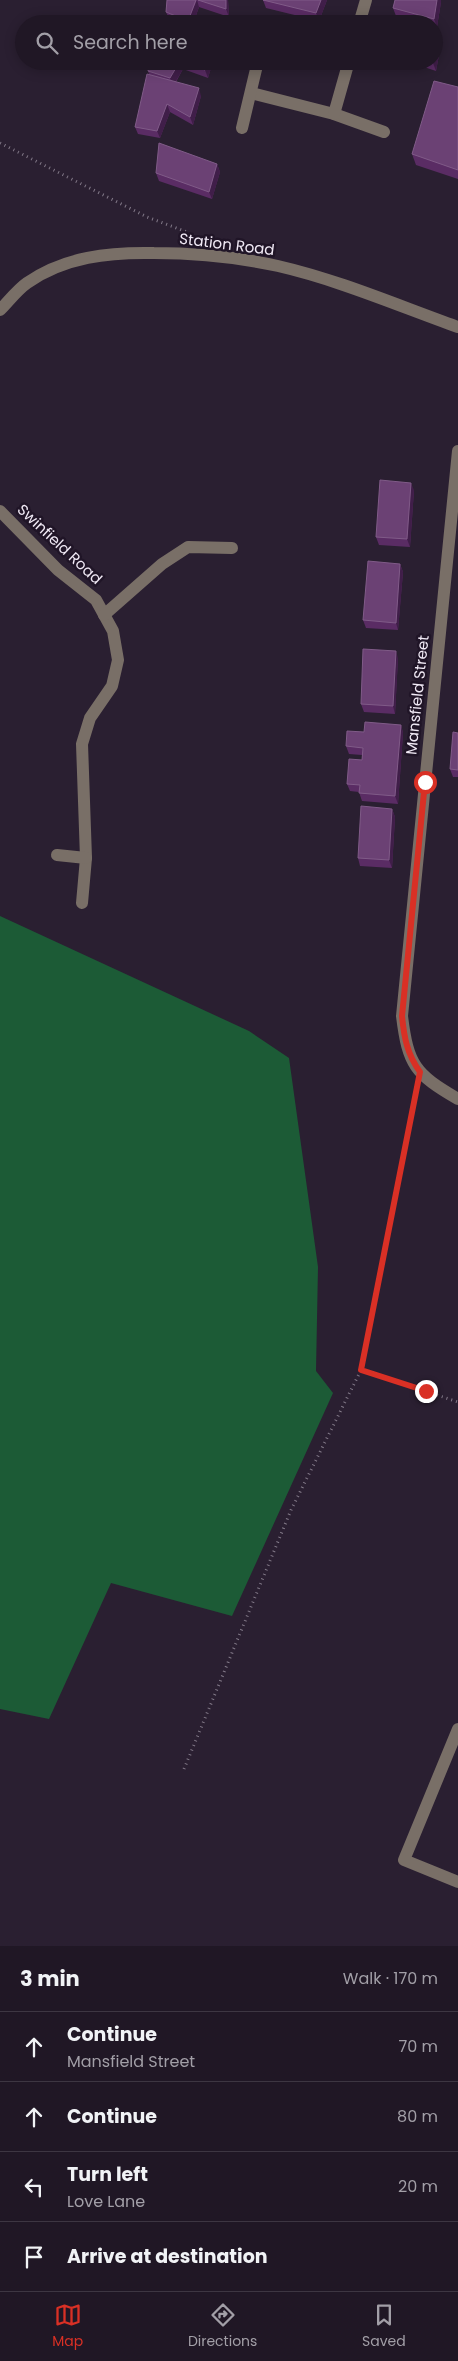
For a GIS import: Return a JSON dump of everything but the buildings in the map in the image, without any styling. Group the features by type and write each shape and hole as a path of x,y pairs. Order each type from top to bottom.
{"street":[{"path":"362,15 366,0"},
{"path":"242,128 256,70"},
{"path":"334,114 346,70"},
{"path":"251,93 334,114 384,132"},
{"name":"Station Road","path":"0,310 26,284 59,266 87,257 128,252 198,254 279,267 341,286 458,328"},
{"name":"Mansfield Street","path":"458,451 402,1016 406,1044 412,1061 420,1072 458,1098"},
{"name":"Swinfield Road","path":"0,511 58,570 96,600 113,631 118,660 112,686 90,718 82,744 86,858 82,903"},
{"path":"104,615 162,564 188,547 232,548"},
{"path":"57,855 86,858"},
{"path":"458,1730 404,1860 458,1882"}],"path":[{"path":"0,143 147,217 192,234 198,254"},
{"path":"184,1768 291,1510 361,1370 420,1072"},
{"path":"361,1370 458,1402"}],"green space":[{"path":"0,916 249,1031 289,1058 318,1267 316,1371 333,1393 232,1616 111,1583 49,1719 0,1709"}],"route":[{"path":"425,782 402,1016 406,1044 412,1061 420,1072 361,1370 426,1391"}]}
